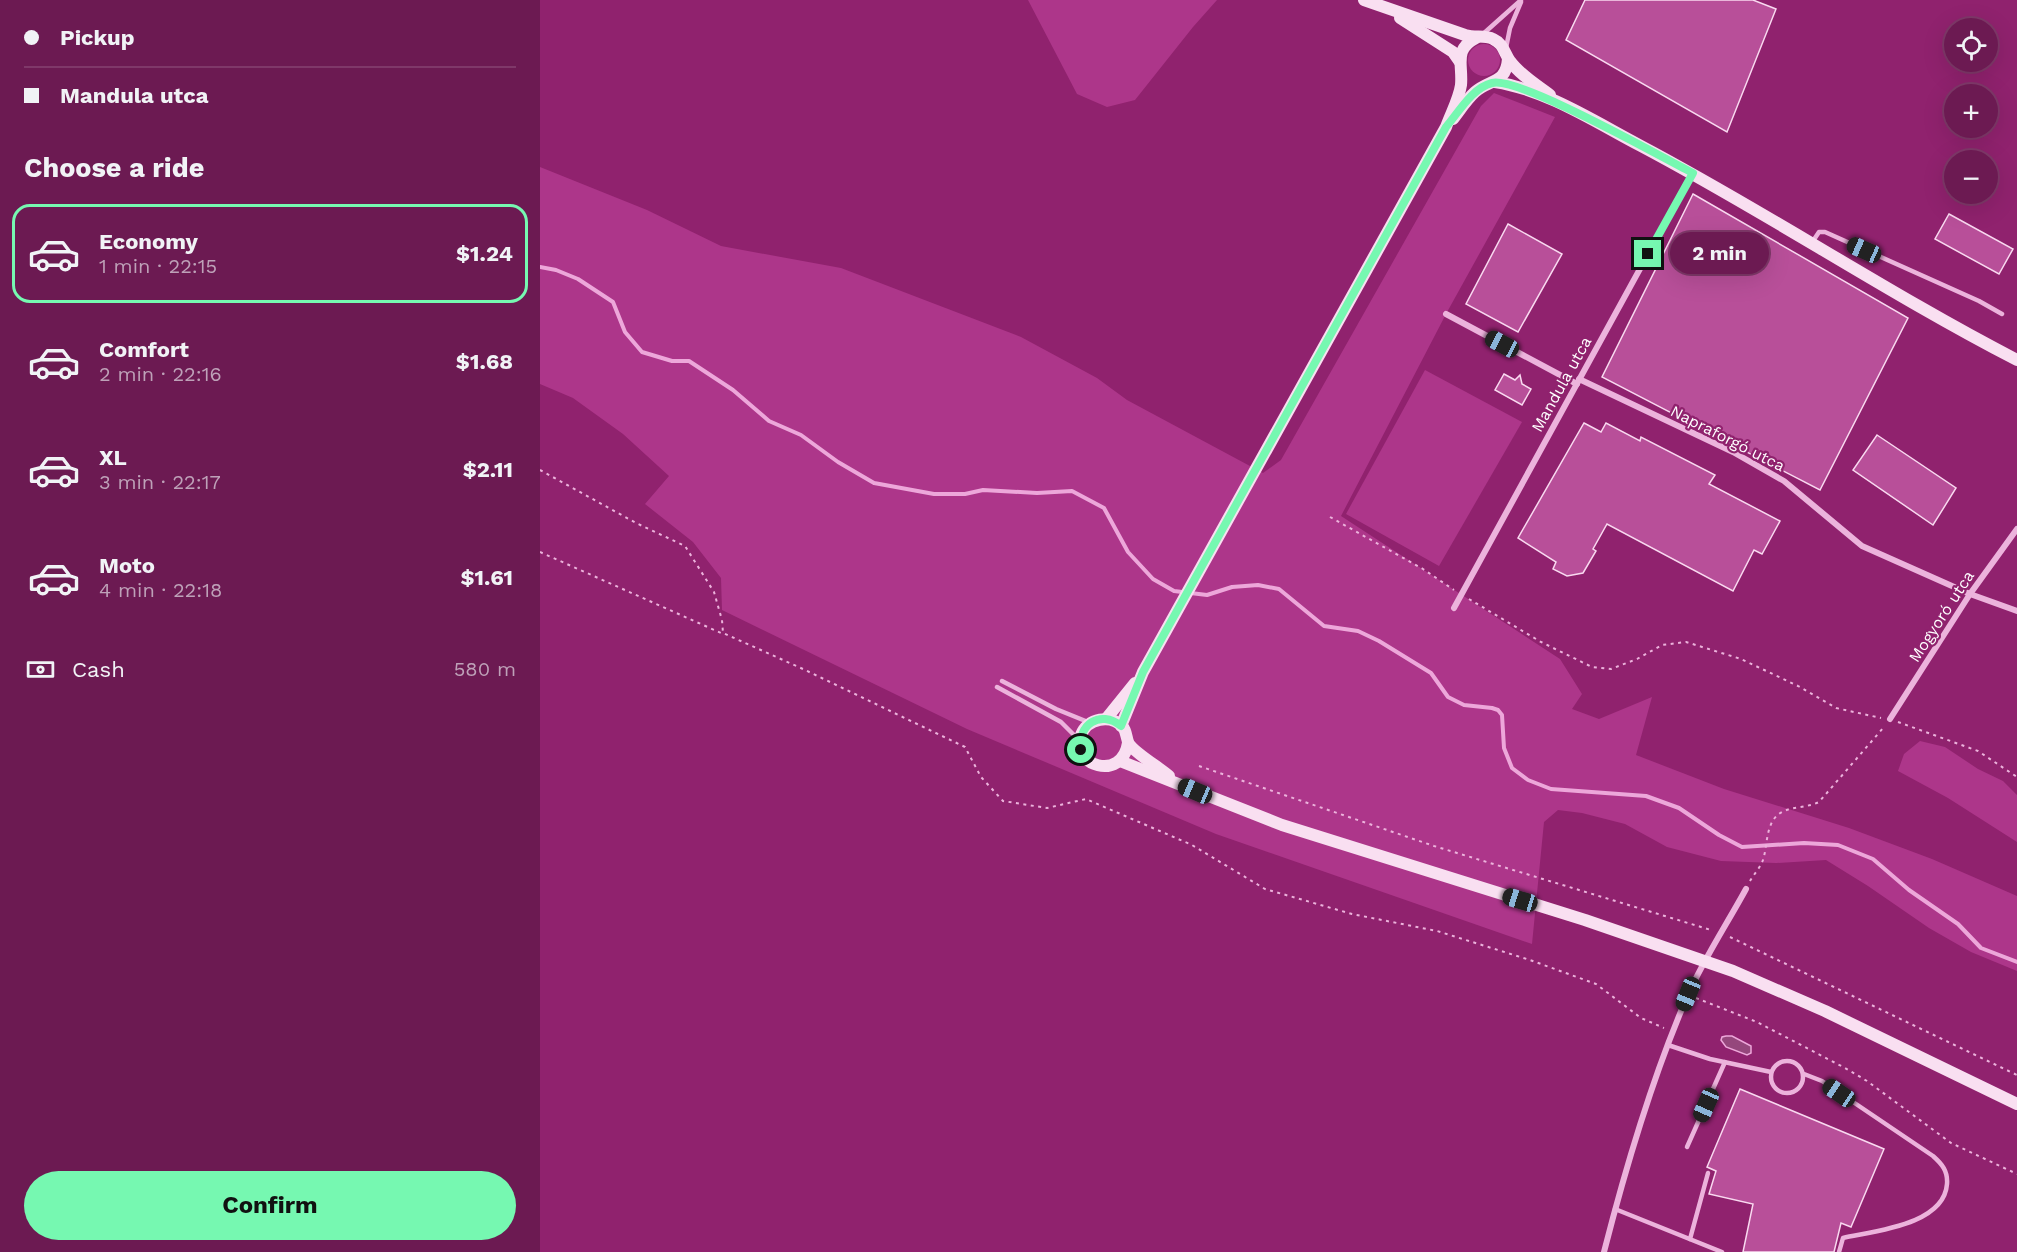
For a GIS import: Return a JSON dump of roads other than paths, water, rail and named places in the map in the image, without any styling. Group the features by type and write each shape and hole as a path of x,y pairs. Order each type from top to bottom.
{"main road":[{"path":"1364,0 1478,38 1490,37 1497,40 1507,55 1530,80 1564,105"},
{"path":"1387,9 1453,52 1464,75 1474,83 1510,84 1564,105 1693,173 2017,360"},
{"path":"1121,726 1143,672 1446,127 1460,86 1460,66 1464,47 1478,38"},
{"path":"1446,127 1475,92 1492,83 1505,72 1507,55"},
{"path":"1106,719 1121,726 1127,734 1127,750 1120,761 1113,765 1098,766 1085,757 1080,742 1081,735 1091,723 1106,719 1143,672"},
{"path":"1128,743 1179,784"},
{"path":"1120,761 1282,825 1563,913 1706,962 1825,1011 2017,1104"}],"street":[{"name":"Mandula utca","path":"1454,608 1693,173"},
{"name":"Napraforgó utca","path":"1446,314 1578,381 1732,452 1784,481 1862,546 1970,594 2017,611"},
{"name":"Mogyoró utca","path":"1890,720 1970,594 2017,529"},
{"path":"1604,1252 1615,1209 1673,1032 1688,994 1746,889"}],"lane":[{"path":"1478,38 1522,0"},
{"path":"1507,55 1510,28 1522,0"},
{"path":"1811,243 1819,232 1825,232 1979,301 2002,314"},
{"path":"1002,681 1056,709 1091,723"},
{"path":"998,687 1061,722 1080,742"},
{"path":"1668,1045 1725,1062 1772,1072"},
{"path":"1804,1074 1802,1085 1796,1091 1788,1093 1780,1092 1771,1080 1776,1065 1782,1061 1790,1060 1798,1064 1804,1074 1822,1081 1933,1156 1946,1170 1948,1179 1940,1204 1924,1216 1908,1223 1843,1238 1839,1252"},
{"path":"1688,1147 1725,1062"},
{"path":"1690,1239 1708,1173"},
{"path":"1615,1209 1722,1252"}],"waterway":[{"path":"540,267 556,270 578,279 613,302 625,332 642,352 672,361 689,361 733,390 769,421 801,435 838,462 874,483 934,494 965,494 983,490 1037,493 1072,491 1104,508 1128,552 1153,579 1174,591 1207,595 1232,587 1258,585 1279,589 1324,626 1358,631 1379,641 1431,673 1448,697 1464,705 1498,710 1502,715 1504,748 1512,768 1528,780 1551,789 1646,796 1679,808 1719,835 1742,847 1804,843 1838,845 1873,859 1909,890 1958,924 1981,948 2017,962"}]}
